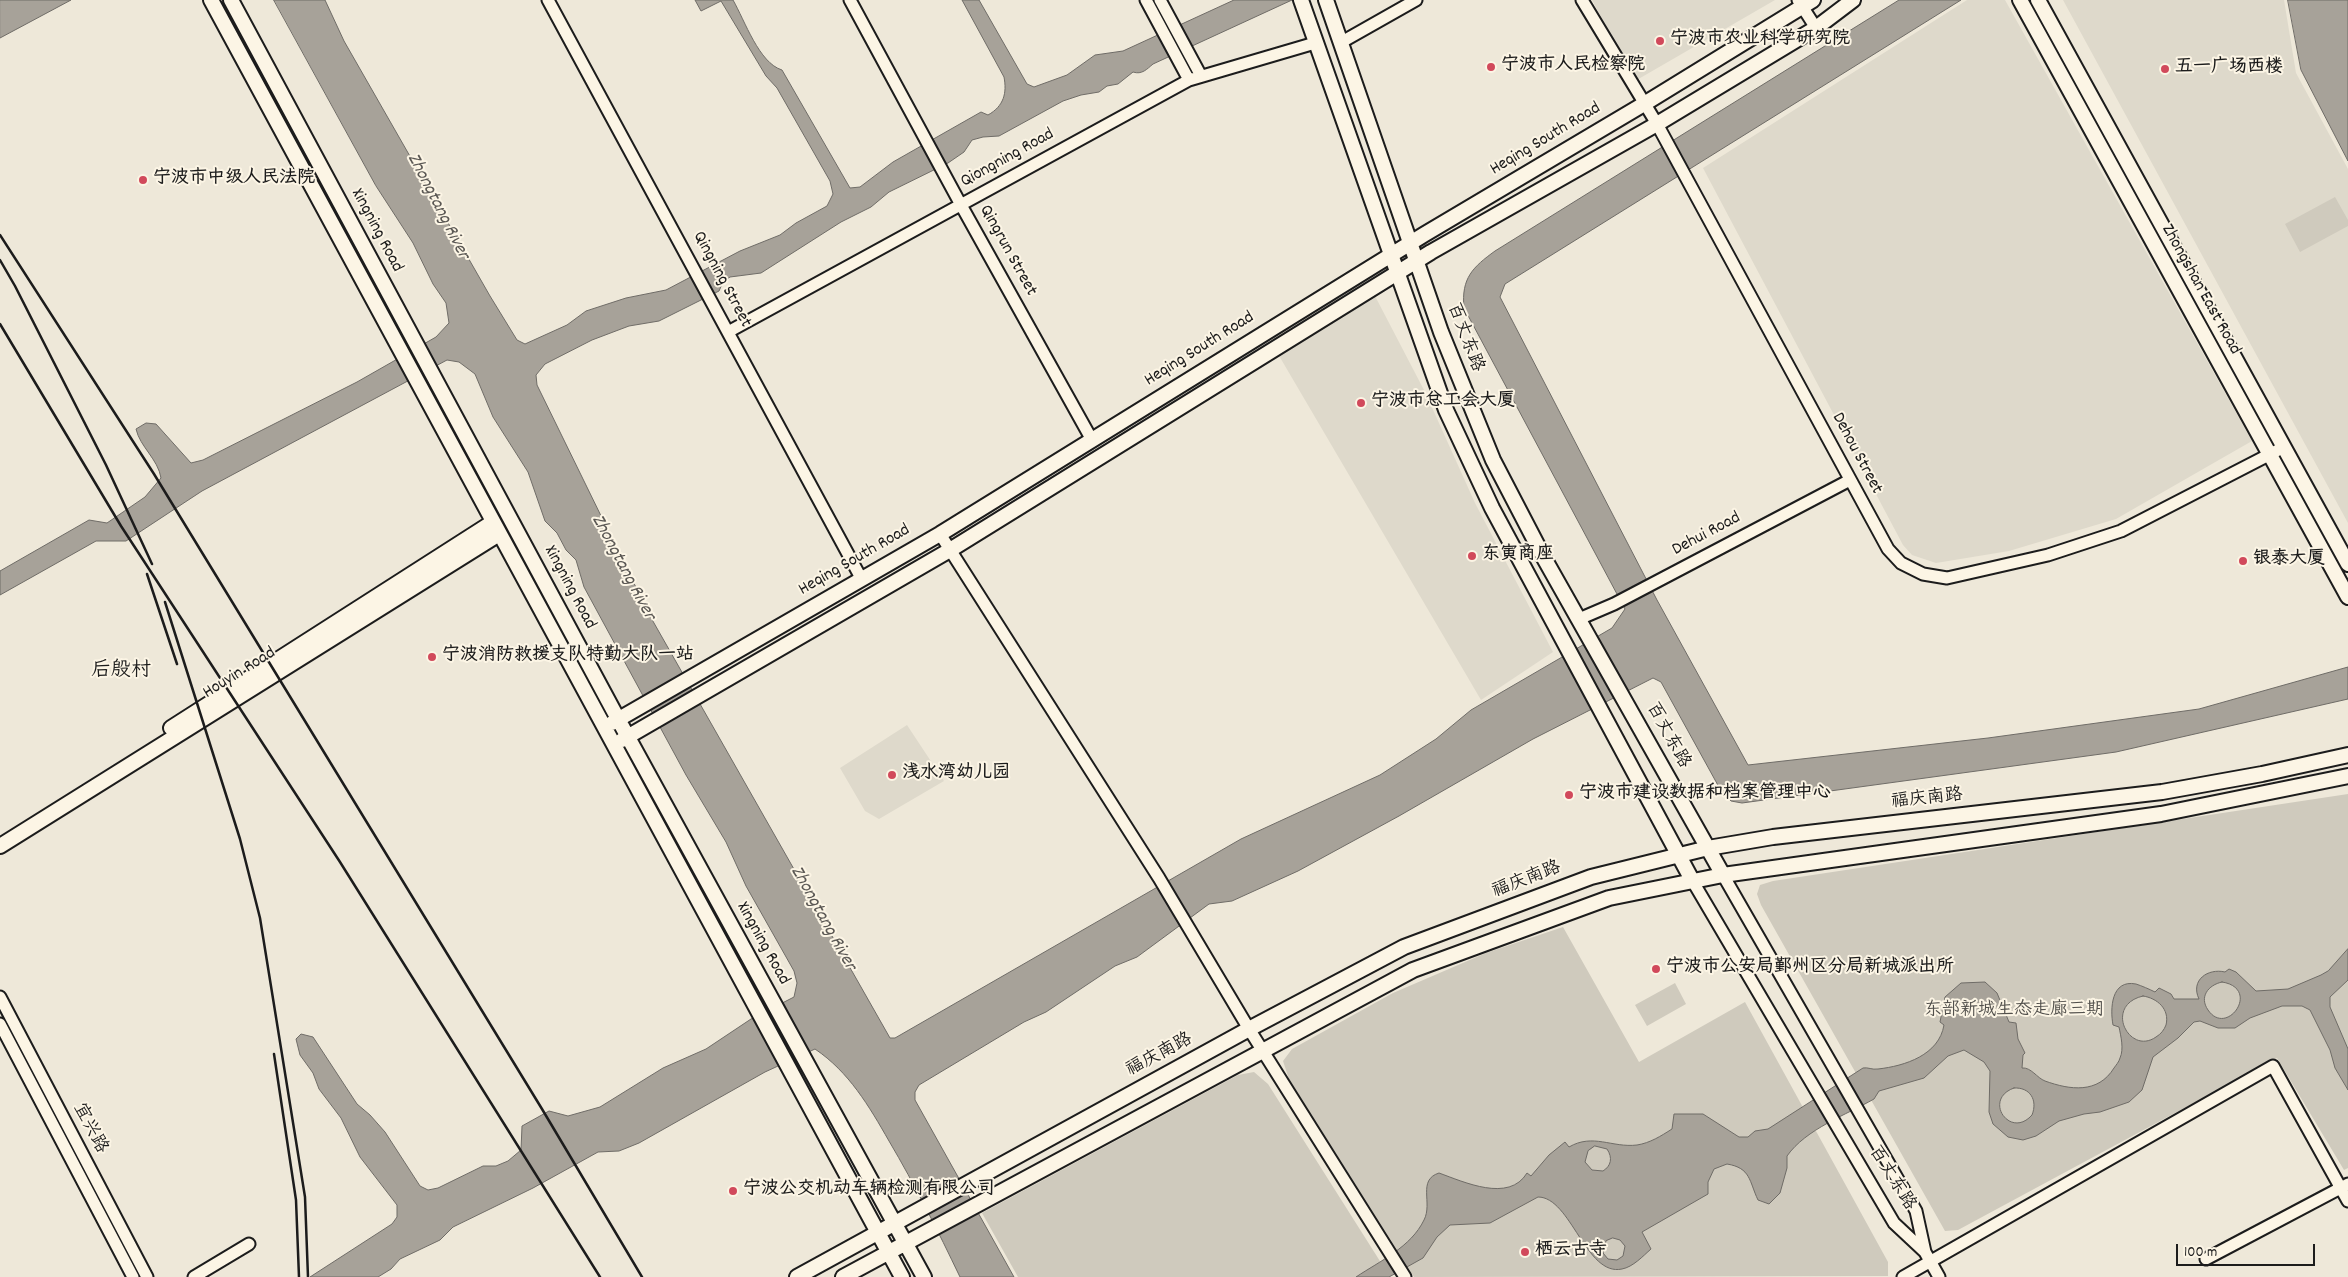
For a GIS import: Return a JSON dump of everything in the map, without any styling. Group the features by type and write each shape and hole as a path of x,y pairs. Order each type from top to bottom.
{"main road":[{"path":"211,0 902,1277"},
{"name":"Xingning Road","path":"231,0 618,719 924,1277"},
{"name":"百丈东路","path":"1301,0 1446,410 1492,508 1692,880"},
{"name":"百丈东路","path":"1326,0 1444,340 1493,460 1514,502 1723,875"},
{"path":"614,745 950,550 1417,260 1657,124 1816,28 1853,0"},
{"name":"Zhongshan East Road","path":"2020,0 2348,597"},
{"name":"Zhongshan East Road","path":"2038,0 2348,564"},
{"name":"Heqing South Road","path":"604,727 940,534 1410,242 1644,104 1804,2"},
{"name":"Houyin Road","path":"0,837 496,528"},
{"name":"Houyin Road","path":"0,846 496,528"},
{"name":"福庆南路","path":"797,1277 893,1222 1404,947 1591,877 1708,848 1773,836 2162,792 2262,774 2348,755"},
{"path":"843,1277 1412,970 1609,898 1723,875 2161,814 2348,776"}],"street":[{"name":"Qingning Street","path":"548,0 861,578"},
{"name":"Qingrun Street","path":"850,0 1092,440"},
{"path":"1146,0 1189,80"},
{"path":"1160,0 1201,76"},
{"path":"1340,43 1416,0"},
{"name":"Dehou Street","path":"1582,0 1657,124 1888,550 1901,563 1923,574 1947,578 2048,555 2122,531 2284,447"},
{"path":"1804,2 1816,28"},
{"name":"Qiongning Road","path":"728,332 1189,80 1315,43"},
{"name":"Dehui Road","path":"1579,619 1614,604 1850,480"},
{"path":"940,534 1159,878 1249,1029 1264,1050 1405,1277"},
{"name":"百丈东路","path":"1723,875 1916,1211 1928,1258"},
{"name":"百丈东路","path":"1692,880 1894,1223 1928,1258"},
{"name":"宜兴路","path":"0,997 148,1277"},
{"name":"宜兴路","path":"0,1024 133,1277"},
{"path":"1903,1277 1928,1258 2273,1066 2344,1186 2348,1201"},
{"path":"2206,1259 2344,1186"},
{"path":"194,1277 249,1244"},
{"path":"1928,1258 1939,1277"}],"shaded area":[{"name":"宁波市农业科学研究院","path":"1592,0 1775,0 1635,81"},
{"path":"1967,0 2005,0 2252,441 2116,519 2009,551 1936,563 1912,555 1903,545 1703,168"},
{"path":"2063,0 2284,0 2296,73 2348,169 2348,523"},
{"path":"1375,296 1425,392 1475,503 1553,652 1481,700 1278,354"},
{"name":"浅水湾幼儿园","path":"907,725 944,781 879,819 865,811 840,768"}],"green space":[{"path":"2335,197 2348,220 2348,226 2300,252 2285,224"},
{"name":"东部新城生态走廊三期","path":"2348,794 2348,1168 2344,1170 2277,1058 1958,1230 1945,1231 1761,905 1757,894 1760,885 1773,881"},
{"path":"1563,927 1639,1062 1745,1002 1888,1262 1888,1276 1414,1277 1289,1079 1283,1061 1292,1049 1393,993 1486,953"},
{"path":"1675,983 1686,1004 1647,1026 1635,1005"},
{"path":"1254,1072 1268,1084 1390,1277 1018,1277 982,1213 1238,1075"}],"water":[{"path":"0,0 71,0 0,38"},
{"name":"Zhongtang River","path":"274,0 325,0 344,41 490,296 517,340 525,344 567,325 586,311 626,298 666,290 740,251 780,235 796,223 827,206 833,194 830,181 777,88 766,76 721,1 701,11 695,0 733,0 753,40 766,59 782,70 850,188 860,187 893,162 981,112 988,115 998,108 1001,103 1005,88 1004,77 962,0 979,0 1027,84 1034,87 1067,75 1095,55 1123,51 1234,0 1292,0 1153,64 1142,72 1133,72 1118,84 1107,86 1099,92 1063,101 999,136 972,140 964,152 948,163 889,192 871,207 841,222 761,273 730,277 723,282 719,291 659,321 629,326 592,340 545,364 536,375 537,385 650,616 890,1038 895,1038 1241,839 1380,775 1436,739 1471,710 1612,628 1625,609 1464,308 1464,289 1470,274 1480,262 1495,251 1899,0 1961,0 1505,284 1500,297 1657,600 1748,765 1988,738 2199,709 2348,667 2348,699 2116,752 1742,803 1731,801 1720,789 1661,682 1653,678 1533,739 1399,816 1298,871 1232,901 1209,904 1137,957 1115,966 1046,1012 1024,1022 919,1085 915,1092 915,1100 1014,1277 960,1277 917,1191 874,1115 848,1079 815,1049 765,1072 639,1143 619,1151 598,1152 533,1188 453,1227 440,1240 400,1259 391,1269 378,1277 310,1277 392,1224 397,1217 397,1205 360,1157 341,1118 319,1089 313,1073 300,1055 296,1039 301,1034 313,1037 357,1104 385,1132 420,1186 428,1190 438,1188 483,1166 496,1166 508,1161 521,1150 522,1126 549,1111 568,1116 600,1107 663,1068 706,1049 751,1019 794,997 797,983 794,971 746,886 726,842 686,775 584,587 576,560 566,550 557,533 545,521 528,472 493,417 475,374 459,362 447,360 202,491 126,541 96,541 0,595 0,571 89,520 107,523 145,497 161,478 136,429 146,423 156,424 191,463 203,460 357,382 436,337 449,323 446,303 433,284 413,243 376,186"},
{"path":"2288,0 2348,0 2348,161 2301,70"},
{"path":"2348,949 2348,980 2330,997 2330,1007 2348,1049 2348,1090 2335,1068 2330,1050 2310,1010 2302,1006 2282,1006 2250,1018 2235,1028 2218,1028 2200,1021 2194,1022 2178,1038 2153,1057 2142,1090 2129,1102 2100,1112 2059,1121 2036,1136 2023,1140 2008,1137 1993,1124 1989,1112 1990,1071 1984,1062 1964,1050 1948,1056 1924,1078 1879,1091 1874,1099 1815,1130 1795,1146 1787,1156 1787,1168 1780,1193 1769,1204 1758,1200 1748,1176 1741,1169 1727,1164 1714,1169 1708,1182 1708,1194 1642,1232 1651,1249 1638,1261 1626,1268 1609,1268 1598,1261 1588,1250 1560,1209 1550,1200 1538,1197 1490,1223 1450,1225 1437,1237 1423,1258 1389,1277 1356,1277 1394,1253 1418,1230 1426,1213 1427,1186 1432,1176 1439,1173 1486,1188 1498,1189 1509,1187 1519,1182 1527,1173 1531,1176 1549,1155 1565,1142 1569,1147 1586,1141 1628,1145 1642,1144 1672,1129 1674,1114 1703,1114 1739,1137 1748,1137 1755,1131 1768,1129 1863,1068 1876,1069 1899,1065 1909,1062 1928,1051 1941,1035 1944,1025 1940,1022 1945,997 1961,983 1985,982 1997,993 2009,1022 2016,1023 2018,1039 2025,1053 2023,1055 2022,1068 2028,1069 2042,1080 2054,1084 2083,1088 2100,1082 2120,1059 2122,1051 2121,1039 2119,1027 2113,1025 2112,1004 2121,986 2136,984 2155,992 2159,988 2171,994 2174,999 2199,999 2197,986 2199,981 2202,977 2212,972 2225,972 2229,969 2236,972 2256,991 2288,989 2328,971","holes":["2222,982 2234,986 2239,993 2240,1001 2237,1009 2231,1015 2224,1018 2216,1017 2208,1010 2204,1001 2206,992","2143,996 2153,999 2161,1005 2167,1019 2166,1025 2159,1035 2146,1041 2137,1040 2129,1035 2124,1027 2122,1018 2124,1009 2131,1001","2014,1088 2020,1088 2028,1092 2034,1104 2032,1115 2024,1121 2015,1123 2008,1120 2000,1108 2000,1100 2005,1093","1595,1146 1607,1149 1610,1156 1608,1167 1603,1171 1592,1170 1585,1162 1588,1151","1613,1238 1620,1240 1625,1246 1623,1256 1617,1260 1608,1259 1603,1253 1606,1241"]}],"railway":[{"path":"0,235 154,474 542,1109 642,1277"},
{"path":"0,260 106,465 152,564"},
{"path":"0,324 121,526 340,862 600,1277"},
{"path":"147,574 177,664"},
{"path":"165,602 240,839 260,918 305,1197 308,1277"},
{"path":"274,1054 296,1200 299,1277"}],"place":[{"name":"宁波市农业科学研究院","path":"1660,41"},
{"name":"宁波市人民检察院","path":"1491,67"},
{"name":"五一广场西楼","path":"2165,69"},
{"name":"宁波市中级人民法院","path":"143,180"},
{"name":"宁波市总工会大厦","path":"1361,403"},
{"name":"东寅商座","path":"1472,556"},
{"name":"银泰大厦","path":"2243,561"},
{"name":"宁波消防救援支队特勤大队一站","path":"432,657"},
{"name":"浅水湾幼儿园","path":"892,775"},
{"name":"宁波市建设数据和档案管理中心","path":"1569,795"},
{"name":"宁波市公安局鄞州区分局新城派出所","path":"1656,969"},
{"name":"宁波公交机动车辆检测有限公司","path":"733,1191"},
{"name":"栖云古寺","path":"1525,1252"}],"district":[{"name":"后殷村","path":"121,672"}]}
